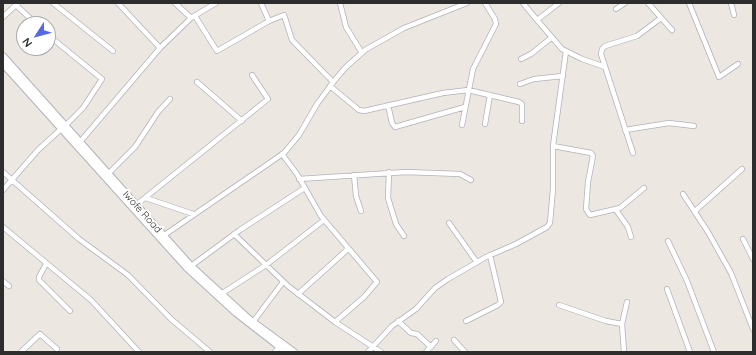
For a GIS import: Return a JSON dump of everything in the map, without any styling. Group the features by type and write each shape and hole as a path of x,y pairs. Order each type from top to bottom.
{"street":[{"path":"53,3 113,51"},
{"path":"118,3 160,48"},
{"path":"175,3 193,17 217,51 269,21 284,16 292,40 332,84 359,110 364,111 443,93 468,90 521,103 522,121"},
{"path":"80,142 160,48 193,17 216,3"},
{"path":"261,3 269,21"},
{"path":"340,3 346,27 362,53"},
{"path":"163,236 282,154 299,135 332,84 345,68 362,53 404,28 467,3"},
{"path":"462,125 468,90 474,69 496,24 495,19 485,3"},
{"path":"523,3 551,38 566,51 605,67"},
{"path":"537,20 559,3"},
{"path":"616,9 624,3"},
{"path":"648,3 672,30"},
{"path":"689,3 719,77 738,64"},
{"path":"731,3 734,15"},
{"path":"3,17 17,4 28,16"},
{"path":"632,153 605,67 602,49 605,46 637,36 661,18"},
{"path":"521,59 531,54 551,38"},
{"path":"3,190 38,150 83,108 102,79 56,42"},
{"path":"368,352 372,346 398,321 416,309 436,288 476,262 533,235 547,227 550,223 553,190 553,146 566,51"},
{"name":"Iwofe Road","path":"3,56 157,236 276,350 286,352"},
{"name":"Iwofe Road","path":"3,64 63,127 80,142 210,288 221,294 253,322 294,352"},
{"path":"136,205 268,99 252,75"},
{"path":"520,84 534,79 563,76"},
{"path":"197,82 242,121"},
{"path":"485,124 490,95"},
{"path":"108,174 135,147 158,112 170,98"},
{"path":"388,105 390,107 392,123 395,127 465,107"},
{"path":"625,130 669,123 694,126"},
{"path":"553,146 591,154 593,156 588,182 586,209 588,214 594,215 616,210 644,188"},
{"path":"282,154 324,220 377,282 364,297 335,322"},
{"path":"695,211 742,169"},
{"path":"3,172 79,239 128,275 171,319 210,352"},
{"path":"299,179 389,172 453,173 460,174 471,180"},
{"path":"389,172 388,198 396,224 404,236"},
{"path":"354,175 356,196 361,211"},
{"path":"190,266 234,234 303,189"},
{"path":"683,194 695,211 731,273 753,329"},
{"path":"146,198 193,214"},
{"path":"616,210 628,227 631,236"},
{"path":"221,294 266,265 324,220"},
{"path":"449,223 476,262"},
{"path":"3,226 46,264 91,300 140,352"},
{"path":"234,234 283,282 335,322 381,352"},
{"path":"743,239 753,259"},
{"path":"668,241 687,281 714,352"},
{"path":"298,294 348,249"},
{"path":"466,321 498,305 501,302 490,255"},
{"path":"46,264 39,277 39,280 70,311"},
{"path":"3,281 9,286"},
{"path":"253,322 283,282"},
{"path":"667,288 690,352"},
{"path":"624,352 622,324 627,302"},
{"path":"559,305 606,321 622,324"},
{"path":"398,321 411,333 417,334 431,347"},
{"path":"20,352 40,334 57,349"},
{"path":"454,340 465,352"},
{"path":"426,352 436,341"}]}
